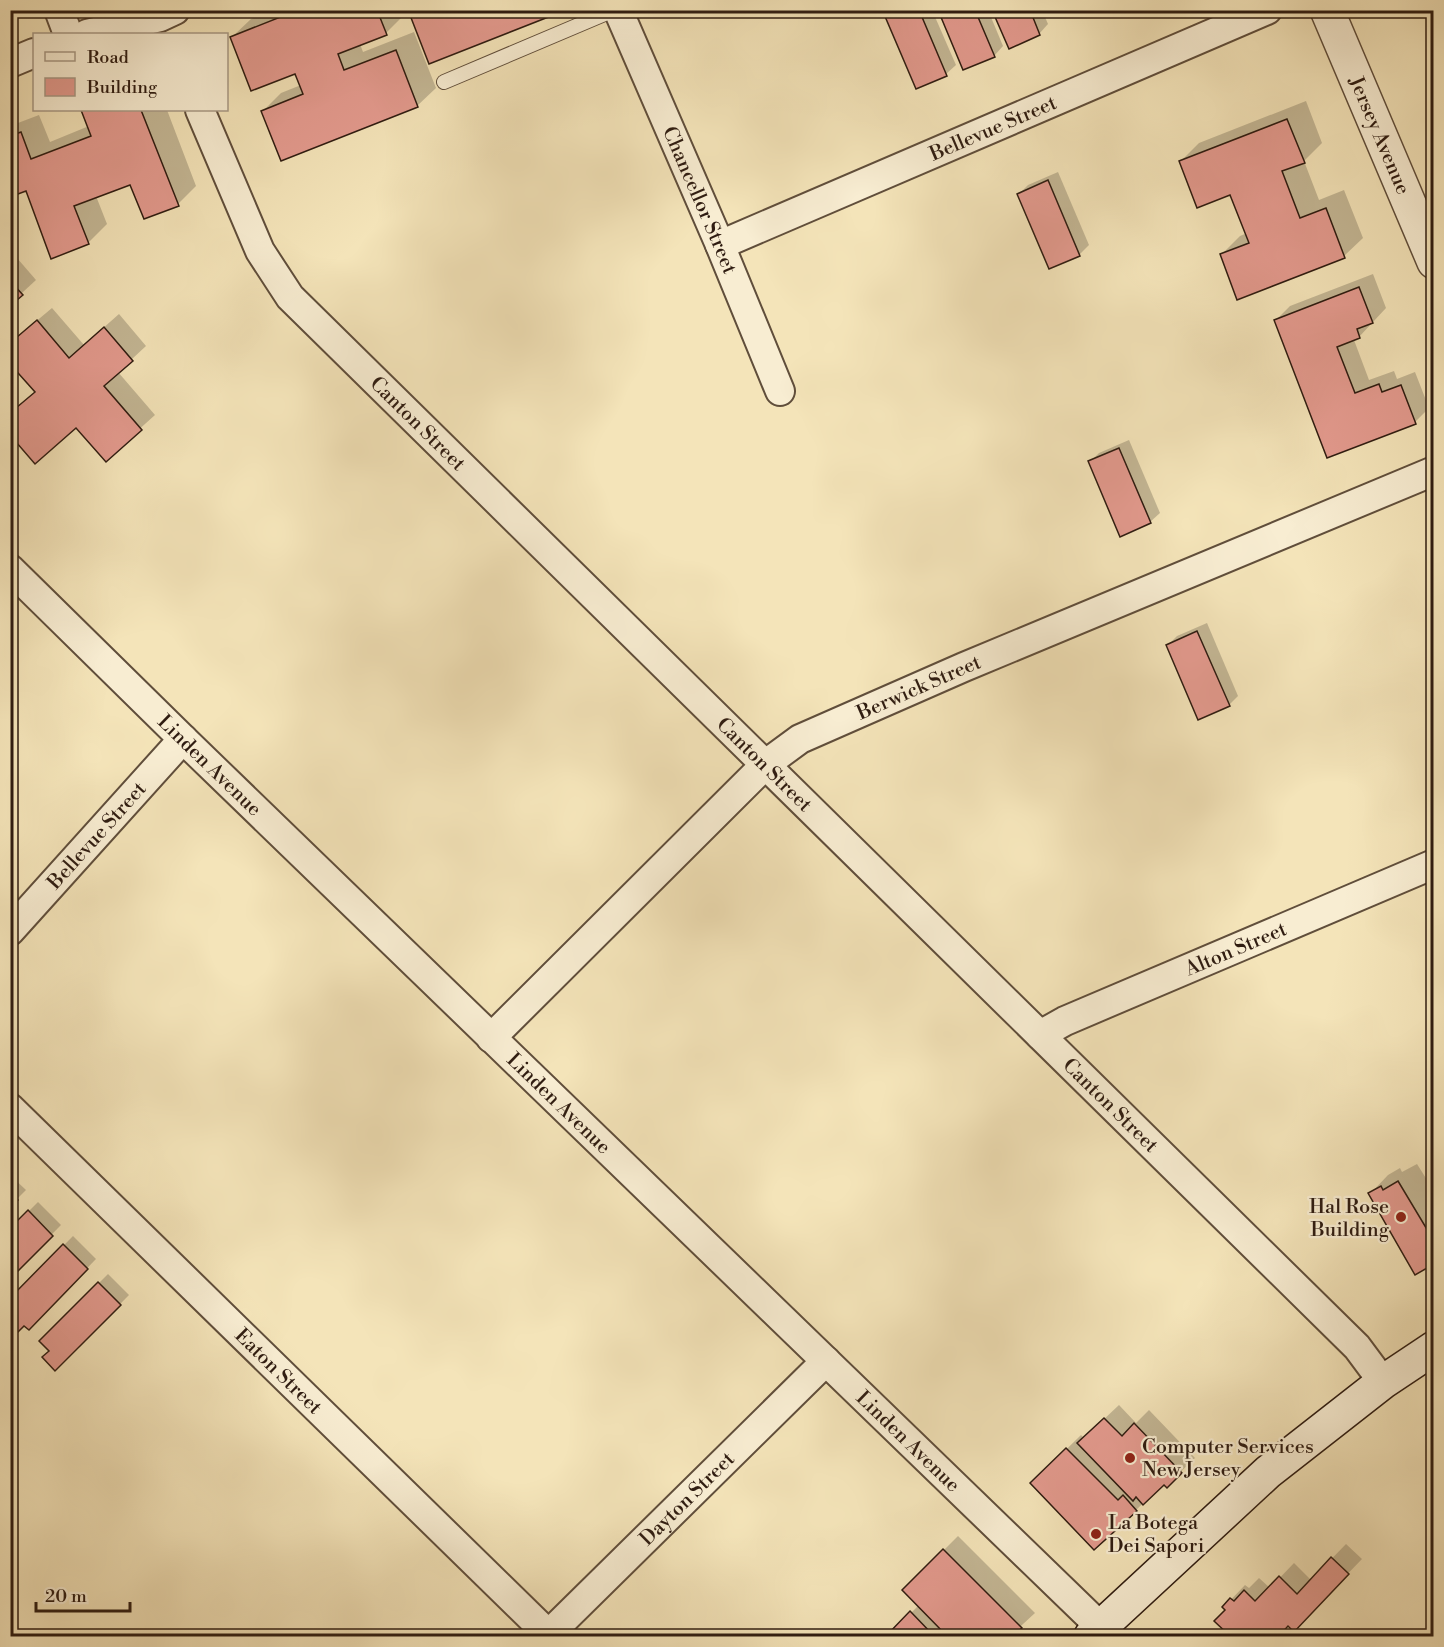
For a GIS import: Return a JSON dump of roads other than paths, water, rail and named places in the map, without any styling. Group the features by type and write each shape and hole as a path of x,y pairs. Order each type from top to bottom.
{"main road":[{"name":"Jersey Avenue","path":"1327,10 1425,220 1434,262"},
{"path":"1101,1633 1268,1472 1383,1382 1434,1348"}],"street":[{"path":"59,10 68,33"},
{"name":"Chancellor Street","path":"616,10 720,245 780,391"},
{"name":"Bellevue Street","path":"720,245 1267,10"},
{"path":"93,33 167,21"},
{"path":"10,63 33,53"},
{"name":"Canton Street","path":"200,111 260,251 290,297 1357,1347 1383,1382"},
{"name":"Berwick Street","path":"491,1038 766,764 800,739 953,672 1434,471"},
{"name":"Linden Avenue","path":"10,569 826,1361 1101,1633"},
{"name":"Bellevue Street","path":"10,932 183,739"},
{"name":"Alton Street","path":"1040,1035 1065,1020 1434,864"},
{"name":"Eaton Street","path":"10,1108 548,1636"},
{"name":"Dayton Street","path":"548,1636 826,1361"}],"lane":[{"path":"444,82 616,10"}],"place":[{"name":"Hal Rose Building","path":"1401,1217"},
{"name":"Computer Services New Jersey","path":"1130,1458"},
{"name":"La Botega Dei Sapori","path":"1096,1534"}]}
